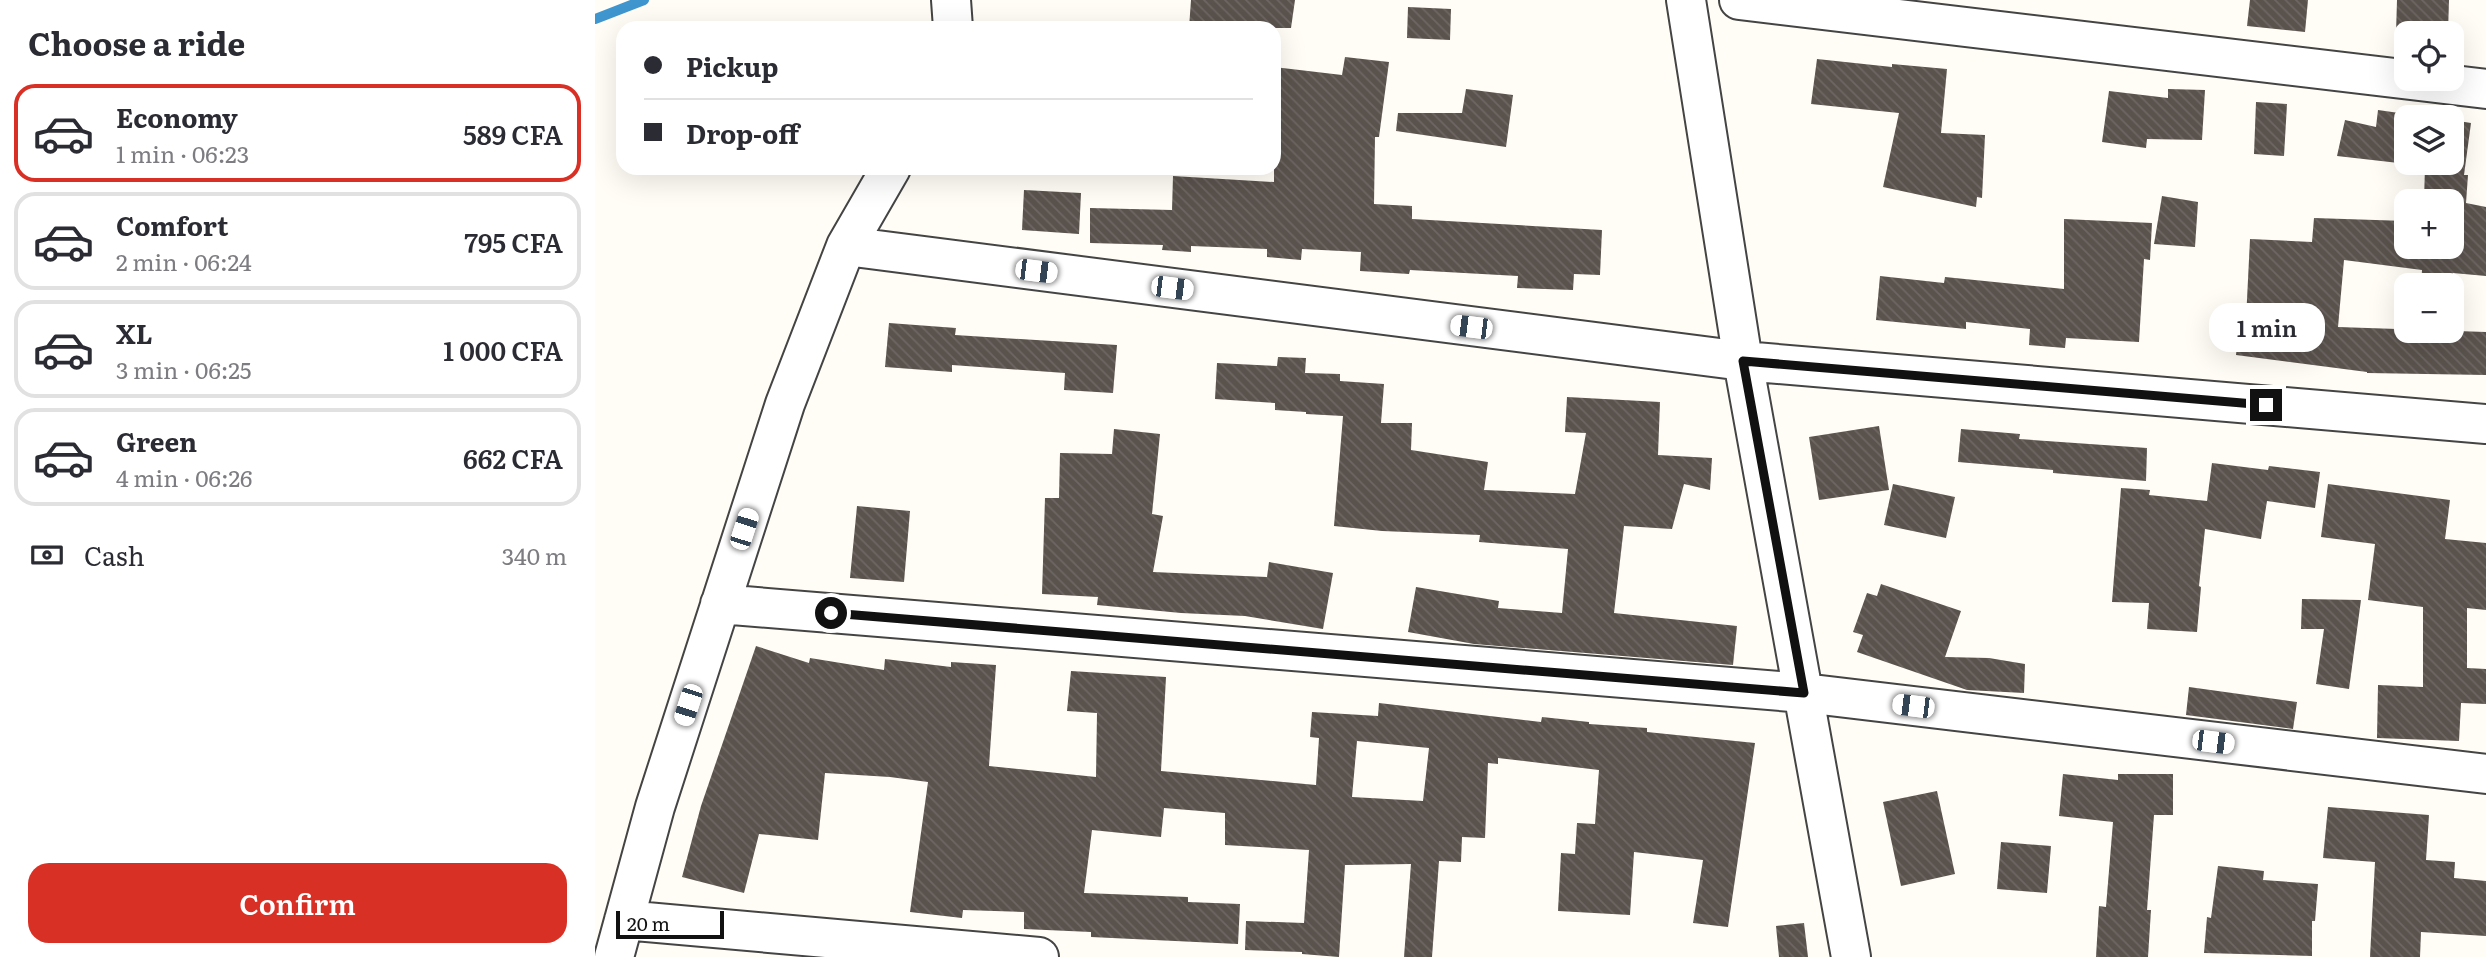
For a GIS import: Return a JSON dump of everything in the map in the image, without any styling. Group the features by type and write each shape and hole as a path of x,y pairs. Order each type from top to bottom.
{"street":[{"path":"951,0 952,21"},
{"path":"1686,0 1743,361 1851,957"},
{"path":"1739,0 2486,89"},
{"path":"614,957 655,807 785,404 846,246 887,175"},
{"path":"846,246 1743,361 2486,424"},
{"path":"720,604 1804,693 2486,774"},
{"path":"624,920 1039,957"}],"building":[{"path":"1191,0 1295,0 1291,28 1281,28 1281,21 1190,21"},
{"path":"2250,0 2308,0 2305,32 2247,26"},
{"path":"2397,0 2449,0 2448,21 2396,21"},
{"path":"1408,7 1451,9 1450,40 1407,38"},
{"path":"1345,57 1389,62 1379,137 1375,137 1374,204 1412,206 1412,219 1602,230 1600,275 1574,274 1573,290 1517,288 1518,276 1410,270 1409,274 1360,271 1361,252 1302,249 1301,260 1267,257 1267,249 1191,246 1191,252 1162,250 1163,245 1090,243 1090,208 1172,210 1173,176 1274,182 1274,175 1281,175 1281,68 1342,75"},
{"path":"1817,59 1892,67 1892,64 1947,69 1941,133 1985,135 1982,198 1977,197 1976,207 1883,187 1899,113 1811,104"},
{"path":"1466,89 1513,95 1506,147 1396,131 1398,113 1462,113"},
{"path":"2168,89 2205,90 2202,140 2147,139 2146,148 2102,142 2109,91 2168,98"},
{"path":"2256,102 2287,104 2284,156 2254,154"},
{"path":"2378,110 2394,112 2394,162 2337,156 2345,120 2376,127"},
{"path":"2464,122 2471,123 2464,175"},
{"path":"2425,175 2468,175 2466,203 2486,207 2486,276 2422,273 2422,270 2344,260 2338,327 2394,329 2394,343 2464,343 2464,331 2486,332 2486,375 2367,373 2236,355 2240,319 2246,320 2250,239 2312,242 2314,218 2394,221 2394,259 2464,259 2464,189 2424,189"},
{"path":"1024,190 1081,193 1079,234 1022,230"},
{"path":"2162,196 2198,202 2195,247 2154,244"},
{"path":"2064,219 2152,223 2150,260 2144,259 2139,342 2066,338 2065,348 2029,345 2030,329 1966,322 1966,329 1876,320 1880,276 1944,283 1945,277 2064,289"},
{"path":"889,323 956,328 955,335 1117,345 1113,393 1064,390 1065,373 952,365 952,372 885,367"},
{"path":"1278,357 1306,358 1305,373 1340,374 1340,381 1384,384 1381,423 1412,423 1411,450 1488,462 1484,490 1575,494 1586,433 1565,432 1567,397 1660,402 1658,455 1712,458 1710,490 1684,484 1672,529 1624,526 1614,613 1737,626 1733,665 1474,644 1408,632 1416,587 1499,601 1498,608 1562,613 1568,549 1479,542 1480,535 1334,526 1343,416 1275,410 1275,403 1215,399 1217,363 1277,366"},
{"path":"1879,426 1889,490 1819,500 1809,437"},
{"path":"1114,429 1160,434 1152,514 1163,516 1153,572 1267,577 1269,562 1333,573 1323,629 1245,616 1097,605 1098,597 1042,594 1045,498 1059,498 1060,453 1112,454"},
{"path":"1961,429 2020,434 2019,439 2147,448 2146,481 1958,462"},
{"path":"2212,463 2268,470 2269,466 2320,472 2315,508 2267,501 2261,539 2205,529 2197,632 2147,629 2149,603 2112,602 2121,488 2150,490 2149,495 2207,501"},
{"path":"1893,484 1955,497 1946,538 1884,525"},
{"path":"2328,484 2450,500 2445,539 2486,543 2486,610 2467,608 2467,668 2486,669 2486,704 2461,703 2459,741 2377,738 2378,685 2423,687 2423,607 2368,600 2375,544 2321,537"},
{"path":"857,506 910,511 904,582 850,578"},
{"path":"1881,584 1961,611 1945,657 1989,658 2025,664 2024,693 1967,690 1857,652 1863,635 1853,632 1867,593 1877,596"},
{"path":"2302,599 2361,600 2349,689 2316,684 2324,629 2301,629"},
{"path":"756,646 809,663 810,658 884,670 885,659 951,667 951,662 996,665 989,766 1096,777 1097,713 1067,711 1071,671 1166,677 1161,771 1316,785 1319,738 1310,737 1312,712 1378,716 1379,703 1541,722 1542,717 1647,728 1647,732 1755,743 1728,927 1693,923 1703,860 1634,852 1630,915 1558,911 1561,853 1575,854 1577,823 1595,824 1599,770 1498,758 1498,764 1488,763 1485,838 1462,837 1461,862 1439,861 1432,957 1404,957 1411,864 1345,865 1339,957 1302,952 1245,950 1246,921 1304,923 1309,850 1225,845 1225,813 1164,808 1161,837 1092,830 1084,893 1188,897 1188,902 1240,904 1238,944 1091,937 1091,932 1024,929 1024,912 963,910 962,918 910,912 928,782 825,773 818,840 759,834 744,893 682,877 701,806","holes":["1357,741 1429,748 1423,801 1352,797"]},
{"path":"2189,687 2297,702 2293,729 2186,715"},
{"path":"2063,774 2118,780 2118,774 2173,774 2173,815 2154,815 2147,910 2151,910 2148,957 2096,957 2099,906 2106,907 2113,822 2059,816"},
{"path":"1937,791 1955,874 1901,886 1883,802"},
{"path":"2328,807 2429,815 2426,860 2455,862 2454,878 2486,881 2486,936 2421,932 2420,957 2370,957 2375,862 2323,858"},
{"path":"2001,842 2051,846 2047,893 1997,889"},
{"path":"2218,866 2264,871 2263,880 2318,884 2315,921 2312,921 2312,956 2204,953 2207,917 2211,918"},
{"path":"1804,923 1808,957 1779,957 1776,926"}],"waterway":[{"path":"595,19 644,0"}],"route":[{"path":"831,613 1804,693 1743,361 2266,405"}]}
